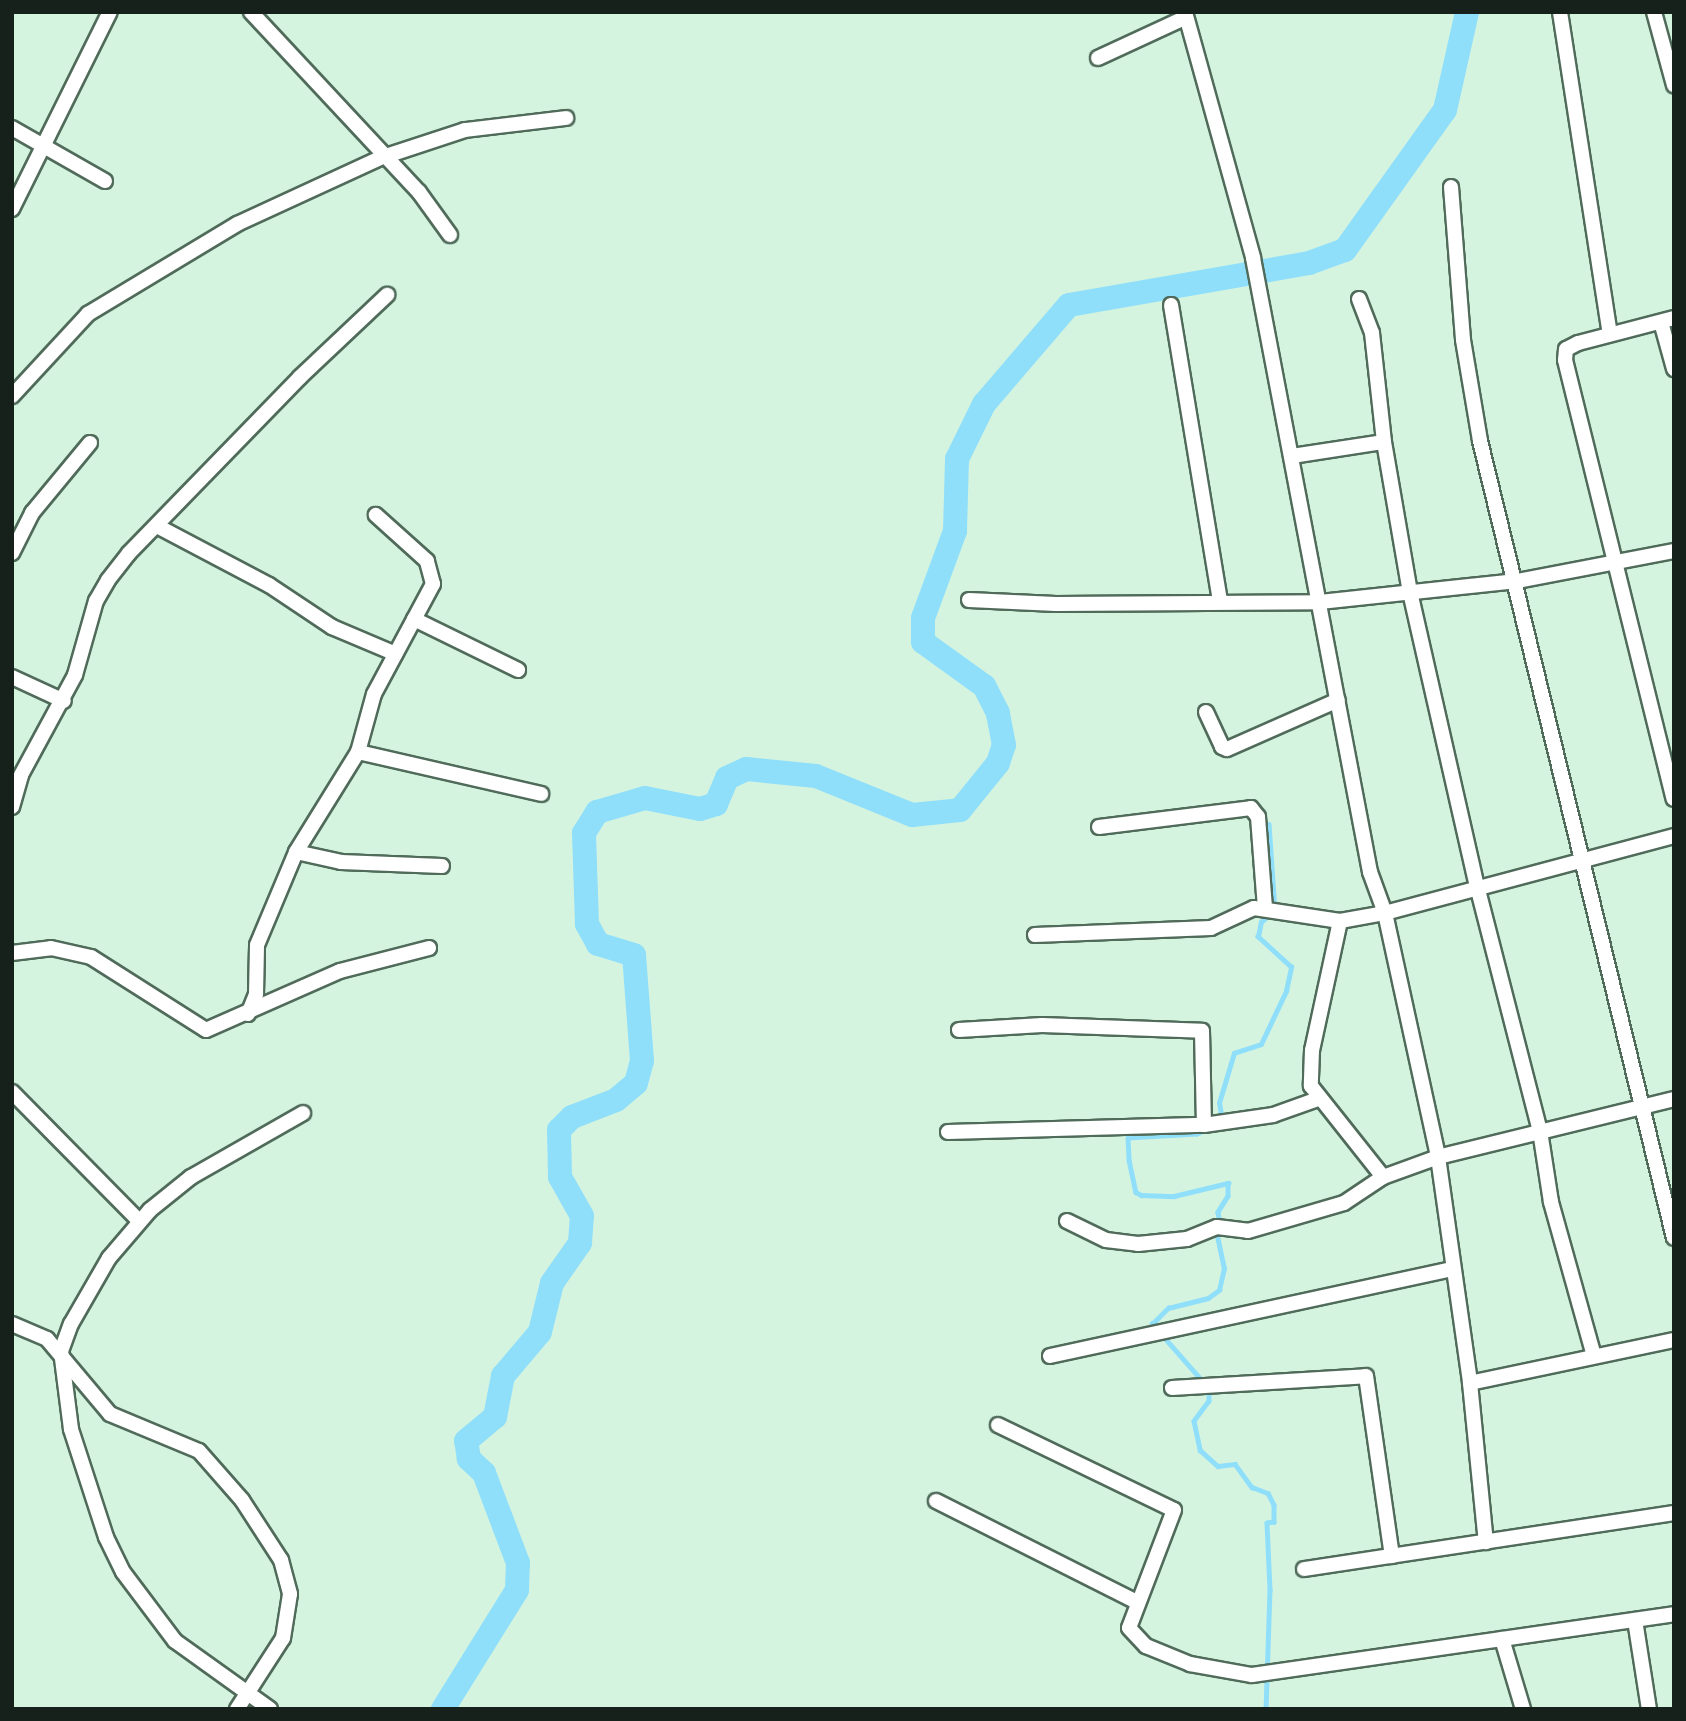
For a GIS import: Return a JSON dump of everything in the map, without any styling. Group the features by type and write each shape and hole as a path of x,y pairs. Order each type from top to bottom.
{"street":[{"path":"12,209 45,149 60,106 110,12"},
{"path":"251,12 383,157 419,192 450,235"},
{"path":"1560,12 1610,334"},
{"path":"1654,12 1674,85"},
{"path":"1098,58 1185,15 1219,122 1253,258 1370,872 1385,914 1438,1157 1470,1383 1486,1542"},
{"path":"12,396 88,314 117,292 237,224 383,157 465,130 566,118"},
{"path":"12,128 105,181"},
{"path":"1451,187 1465,359 1480,442 1517,580 1641,1110 1674,1238"},
{"path":"12,807 21,775 64,701 96,601 129,553 300,377 387,295"},
{"path":"1359,299 1372,333 1384,442 1410,592 1477,886 1540,1131 1550,1202 1594,1356"},
{"path":"1171,305 1220,602"},
{"path":"1674,369 1667,320 1610,334 1566,349 1565,360 1674,799"},
{"path":"1292,456 1384,442"},
{"path":"14,545 32,513 90,443"},
{"path":"248,1014 256,994 257,945 296,852 358,752 374,694 433,584 432,569 376,514"},
{"path":"157,526 269,585 332,627 396,654"},
{"path":"969,600 1320,602 1517,580 1674,551"},
{"path":"414,619 518,670"},
{"path":"12,677 64,701"},
{"path":"1206,712 1222,747 1227,748 1338,700"},
{"path":"358,752 541,794"},
{"path":"1099,827 1251,808 1258,817 1265,909"},
{"path":"1035,934 1211,928 1246,909 1265,909 1340,921 1385,914 1581,857 1674,836"},
{"path":"296,852 341,862 442,866"},
{"path":"1340,921 1312,1050 1311,1086 1318,1099 1383,1177"},
{"path":"12,953 51,948 91,957 206,1030 248,1014 340,971 429,948"},
{"path":"959,1030 1042,1025 1202,1031 1204,1125"},
{"path":"12,1093 139,1221"},
{"path":"948,1132 1204,1125 1273,1115 1318,1099"},
{"path":"1067,1221 1105,1240 1138,1244 1187,1238 1217,1227 1248,1231 1344,1203 1383,1177 1438,1157 1540,1131 1641,1110 1674,1099"},
{"path":"270,1709 249,1690 221,1677 175,1642 123,1572 106,1537 71,1429 61,1352 90,1288 139,1221 191,1177 303,1113"},
{"path":"1050,1356 1453,1269"},
{"path":"12,1324 47,1339 61,1352 110,1414 181,1440 211,1462 281,1560 290,1594 283,1638 237,1709"},
{"path":"1470,1383 1674,1340"},
{"path":"1172,1388 1366,1376 1392,1556"},
{"path":"998,1425 1174,1510 1130,1617 1134,1637 1168,1657 1233,1674 1328,1666 1674,1614"},
{"path":"936,1502 1137,1602"},
{"path":"1304,1569 1674,1513"},
{"path":"1635,1620 1649,1709"},
{"path":"1502,1639 1523,1709"}],"waterway":[{"path":"443,1709 517,1590 518,1563 484,1473 469,1459 466,1441 495,1417 503,1376 540,1332 552,1283 580,1243 582,1216 560,1177 559,1130 572,1117 616,1100 636,1083 642,1061 634,955 598,944 587,924 584,833 597,812 645,798 700,809 716,804 727,778 746,769 816,776 912,815 960,810 998,763 1004,745 998,713 984,686 923,642 923,618 955,531 957,459 984,404 1069,305 1309,263 1345,250 1445,110 1467,12"},
{"path":"1269,824 1275,909"},
{"path":"1222,1121 1219,1103 1234,1053 1261,1044 1286,991 1291,967 1258,937 1261,922 1269,915"},
{"path":"1210,1129 1197,1134 1128,1138 1129,1160 1136,1192 1141,1195 1174,1196 1228,1183 1228,1196 1218,1212 1220,1224"},
{"path":"1202,1381 1152,1324 1168,1308 1208,1298 1219,1290 1224,1269 1216,1231"},
{"path":"1209,1387 1209,1401 1194,1421 1200,1450 1218,1466 1235,1464 1252,1487 1268,1493 1274,1505 1274,1522 1267,1523 1270,1590 1266,1709"}]}
